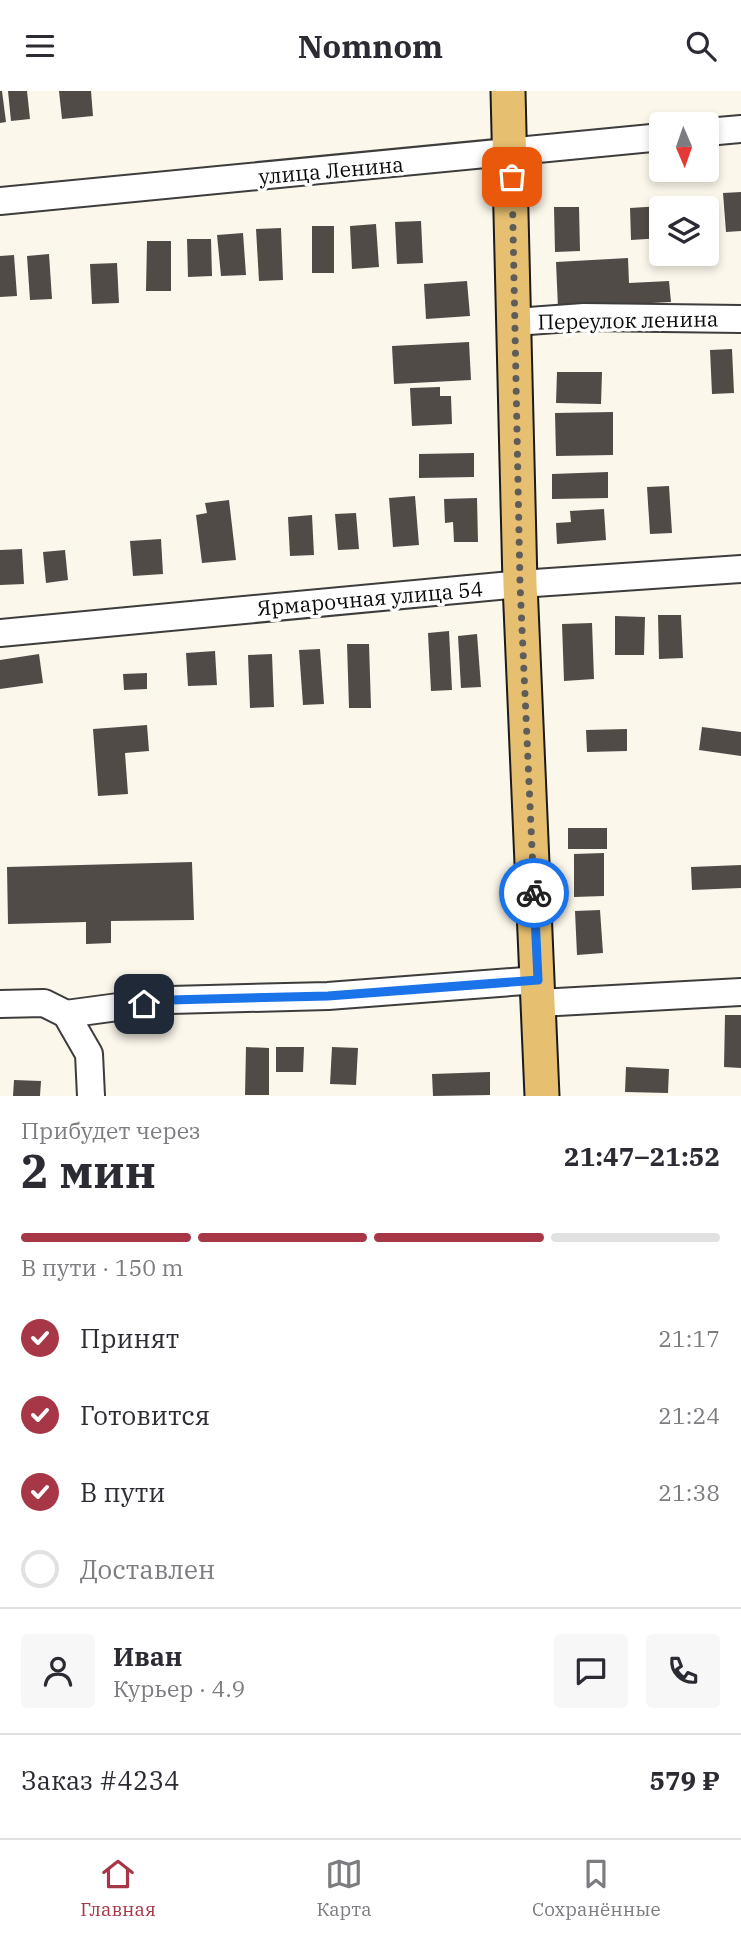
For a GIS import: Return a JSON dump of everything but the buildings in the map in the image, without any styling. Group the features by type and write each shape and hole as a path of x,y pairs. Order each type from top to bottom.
{"main road":[{"path":"508,91 520,584 542,1096"}],"street":[{"path":"719,131 741,129"},
{"name":"улица Ленина","path":"0,201 649,138"},
{"name":"Переулок ленина","path":"515,322 584,317 741,319"},
{"name":"Ярмарочная улица 54","path":"0,633 520,584 741,569"},
{"path":"66,1014 170,1000 539,991 741,992"},
{"path":"0,1004 44,1003 66,1014 89,1054 91,1096"}],"way so far":[{"path":"512,177 520,584 534,893"}],"route":[{"path":"144,1004 170,1000 328,996 538,980 534,893"}]}
